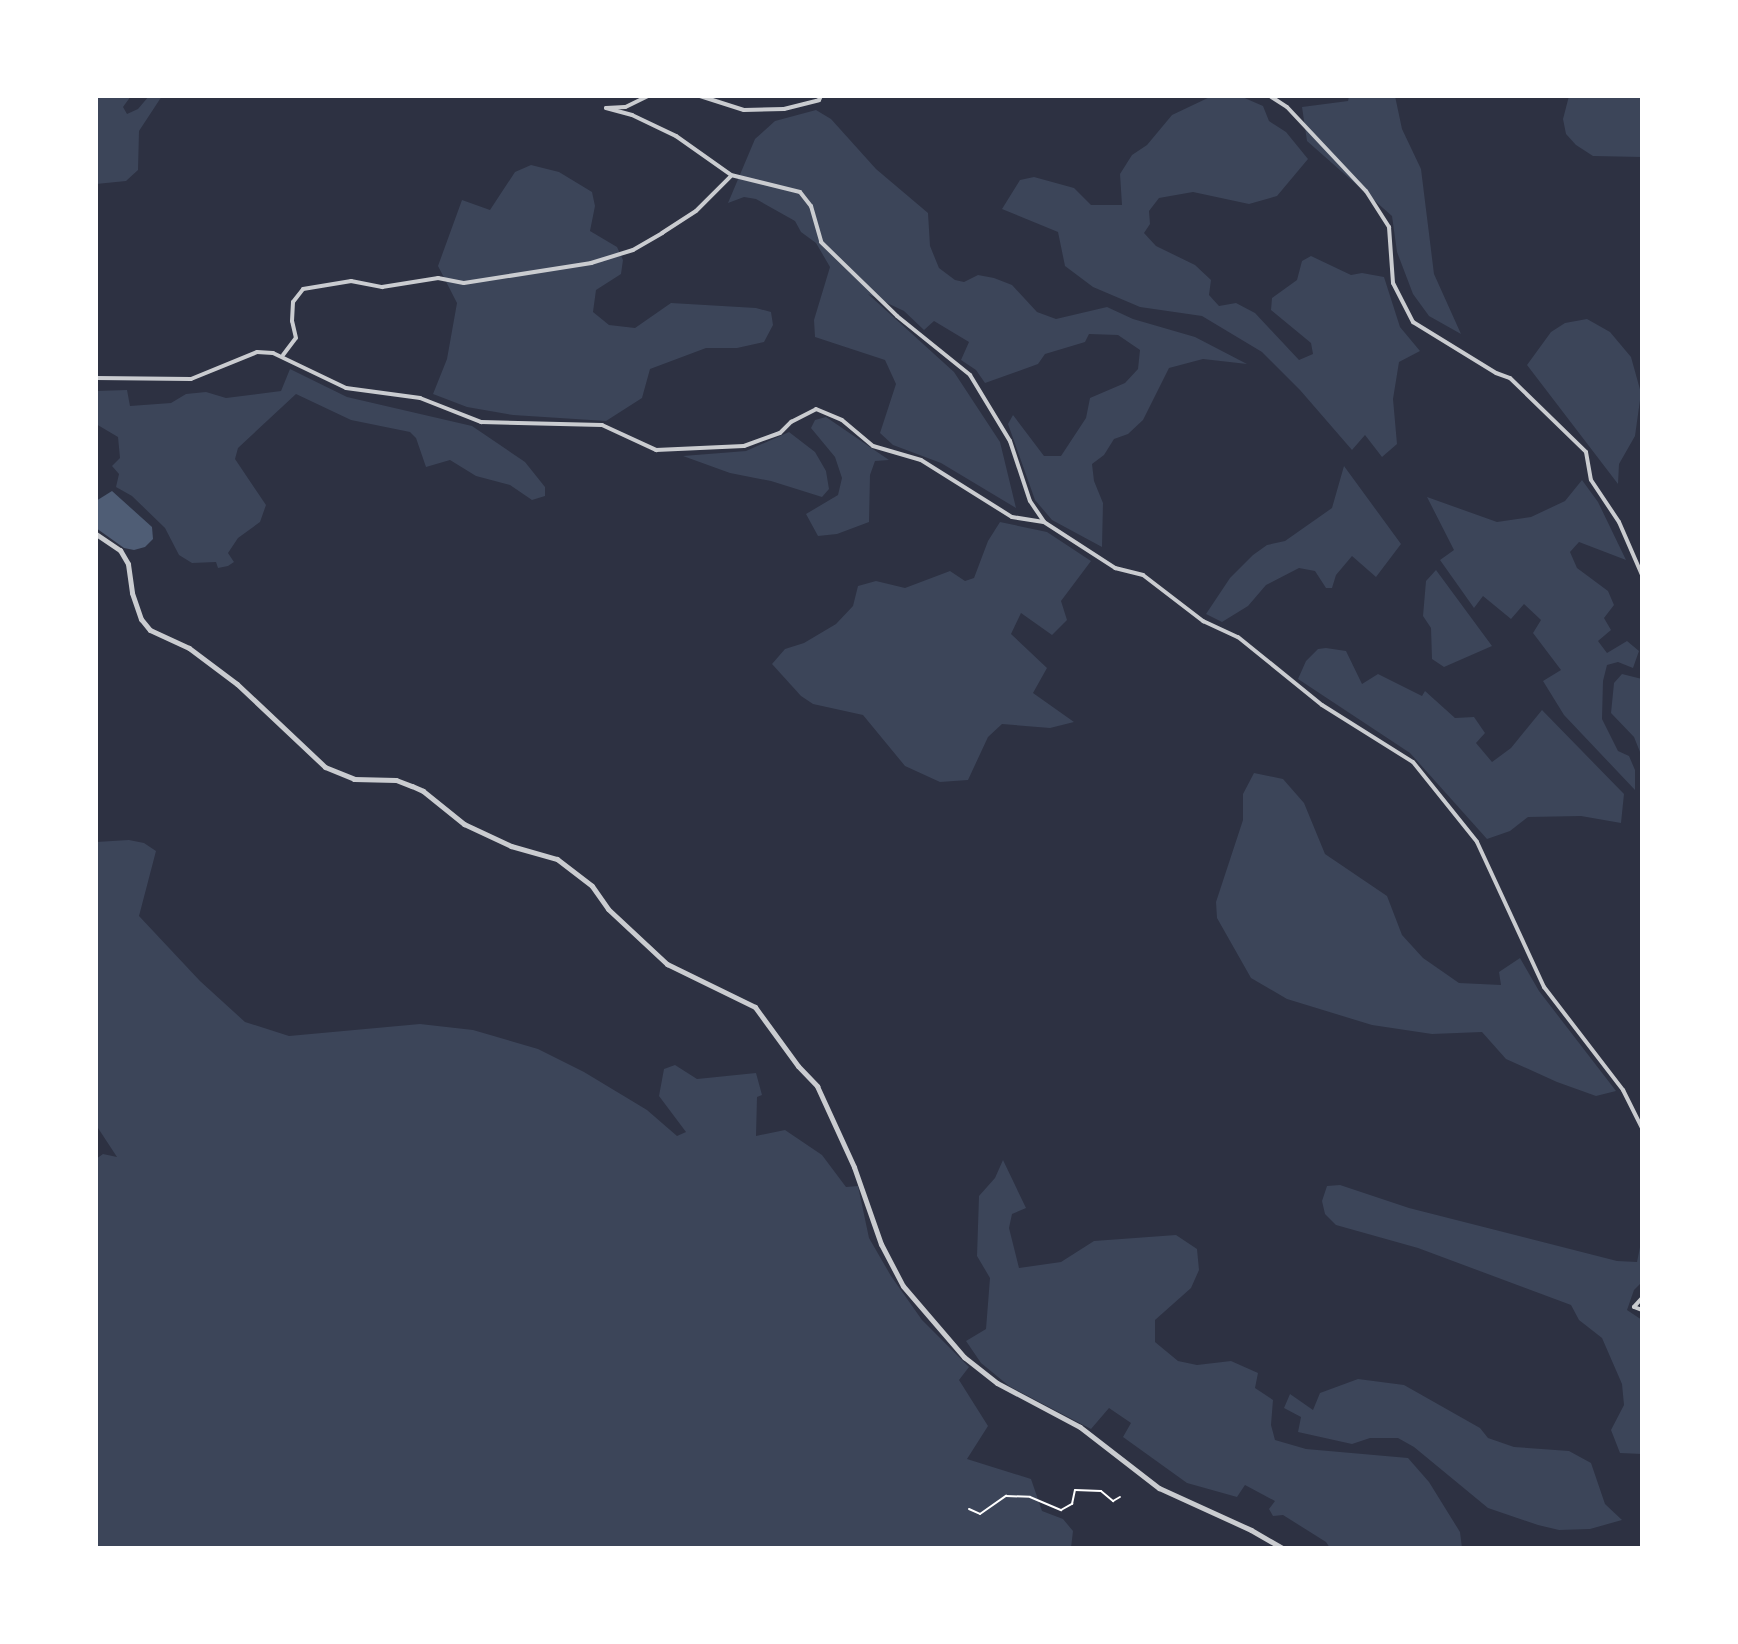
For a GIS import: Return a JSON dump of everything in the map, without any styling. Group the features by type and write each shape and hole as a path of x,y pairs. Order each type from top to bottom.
{"street":[{"path":"648,96 625,107 606,108 632,115 676,136 731,175 800,192 811,206 821,242 897,316 970,375 1010,441 1030,501 1044,522 1115,568 1143,575 1203,621 1238,637 1322,705 1413,762 1477,842 1544,987 1623,1090 1642,1128"},
{"path":"700,96 744,110 784,109 819,100 821,96"},
{"path":"1270,96 1287,107 1366,191 1389,227 1393,283 1413,322 1496,373 1510,378 1586,452 1591,480 1619,522 1642,575"},
{"path":"283,355 296,338 292,321 293,302 303,289 351,281 382,287 438,278 464,283 591,263 633,250 662,233 696,211 731,175"},
{"path":"96,378 191,379 257,352 283,355 315,375 346,388 420,398 481,422 602,425 656,450 744,446 780,433 791,422 816,409 842,420 873,446 921,460 1012,517 1044,522"},
{"path":"96,534 120,550 128,564 132,593 141,619 150,630 189,648 237,684 325,767 354,779 396,780 412,786 477,831 511,846 557,859 592,886 608,909 667,964 755,1007 791,1057 817,1086 854,1167 881,1244 903,1286 964,1357 997,1383 1080,1427 1159,1488 1251,1530 1282,1548"},
{"path":"1642,1298 1634,1307 1642,1310"}],"path":[{"path":"969,1509 980,1514 1006,1496 1030,1497 1061,1510 1072,1504 1075,1490 1101,1491 1113,1501 1120,1497"}],"shaded area":[{"path":"96,96 131,96 123,107 127,114 138,109 149,96 162,96 139,131 138,170 126,181 96,184"},
{"path":"1212,96 1240,96 1263,106 1269,121 1286,132 1308,159 1277,196 1249,204 1193,192 1159,198 1149,211 1150,224 1144,233 1156,246 1195,265 1211,280 1209,295 1219,306 1236,303 1255,313 1299,360 1313,354 1311,343 1271,310 1272,298 1297,280 1302,261 1311,256 1351,275 1362,273 1384,277 1400,327 1420,351 1399,362 1393,399 1397,444 1382,457 1365,435 1352,450 1262,352 1202,316 1140,307 1093,287 1065,266 1058,232 1002,209 1020,180 1034,177 1074,188 1091,205 1122,205 1120,174 1132,155 1147,145 1172,115"},
{"path":"1349,96 1395,96 1402,129 1421,169 1434,274 1461,334 1429,316 1413,294 1397,252 1392,216 1307,141 1302,107 1348,101"},
{"path":"1569,96 1642,96 1642,157 1593,156 1576,145 1566,134 1563,119"},
{"path":"816,110 831,119 876,169 928,213 930,246 939,268 955,280 964,282 978,275 994,278 1012,285 1037,312 1056,319 1107,307 1133,319 1195,337 1247,364 1203,359 1169,368 1143,420 1128,434 1114,439 1104,455 1092,464 1094,481 1103,503 1102,547 1052,520 1035,500 1008,424 1013,415 1044,456 1061,456 1086,418 1090,398 1125,383 1138,369 1140,350 1118,335 1089,334 1085,342 1045,354 1038,364 985,383 976,370 961,360 969,342 934,321 924,330 904,311 868,294 954,372 1000,442 1016,508 941,463 893,445 880,433 896,384 885,360 815,337 814,320 830,267 816,243 801,232 795,221 756,199 744,197 728,203 755,139 775,121"},
{"path":"531,165 559,172 592,192 595,206 590,231 617,247 623,260 621,274 596,290 593,312 609,325 635,328 671,303 756,308 771,312 773,325 764,342 737,348 706,348 650,369 642,398 606,421 513,415 467,407 433,394 447,359 457,303 438,266 462,200 490,210 515,172"},
{"path":"1587,319 1610,332 1631,357 1641,393 1635,436 1619,464 1618,484 1527,365 1551,332 1565,323"},
{"path":"290,369 347,397 472,426 525,462 545,487 545,496 532,500 510,485 476,476 450,460 426,467 416,438 410,432 351,420 296,394 238,448 235,459 266,505 260,522 238,538 228,553 234,562 228,566 218,568 216,562 192,563 179,555 165,528 132,496 116,487 119,474 112,466 120,458 118,437 96,424 96,391 127,390 130,406 171,403 186,394 206,392 226,398 281,391"},
{"path":"826,417 889,460 875,461 870,475 869,522 837,534 818,536 806,514 838,495 842,478 835,457 811,428 815,420"},
{"path":"789,432 815,452 826,471 829,489 822,497 771,481 730,473 683,456 746,451"},
{"path":"1344,466 1401,544 1376,577 1352,556 1336,575 1332,588 1326,588 1315,571 1299,568 1266,585 1248,606 1222,622 1206,614 1230,578 1253,555 1267,545 1285,541 1332,508"},
{"path":"1582,480 1598,502 1626,560 1579,542 1570,552 1577,568 1608,591 1614,605 1604,618 1611,630 1598,641 1607,653 1627,641 1639,651 1633,668 1618,662 1607,665 1603,681 1602,719 1618,751 1629,756 1635,770 1635,790 1564,715 1543,681 1561,670 1533,633 1541,620 1524,604 1511,619 1483,596 1474,608 1440,560 1454,550 1427,497 1497,522 1531,517 1565,501"},
{"path":"112,491 152,527 153,539 145,547 134,550 124,548 96,528 96,501"},
{"path":"1000,522 1047,532 1091,561 1061,601 1067,620 1052,635 1021,613 1011,634 1047,668 1033,693 1074,722 1050,728 1002,724 988,737 968,780 940,782 905,766 863,715 813,704 801,696 772,664 785,649 804,643 836,624 853,606 858,586 876,581 905,588 950,571 965,581 974,578 988,541"},
{"path":"1436,570 1492,646 1444,667 1432,659 1431,628 1423,616 1426,581"},
{"path":"1318,649 1346,651 1362,684 1378,674 1422,696 1425,691 1455,718 1474,717 1485,733 1476,743 1492,762 1511,748 1542,710 1624,794 1621,823 1581,816 1528,817 1510,831 1487,839 1410,753 1298,679 1306,661"},
{"path":"1622,674 1642,679 1642,757 1634,737 1611,713 1614,683"},
{"path":"1254,773 1283,779 1304,803 1325,854 1387,896 1402,935 1423,958 1459,983 1501,985 1499,972 1520,958 1539,991 1616,1091 1596,1096 1557,1082 1506,1059 1482,1032 1432,1034 1372,1025 1287,999 1251,978 1217,918 1216,902 1243,820 1243,794"},
{"path":"129,840 144,843 156,851 139,916 200,981 245,1022 289,1036 420,1024 473,1030 538,1049 584,1072 647,1110 677,1136 686,1132 659,1096 664,1069 675,1065 697,1079 756,1073 762,1095 757,1097 756,1136 785,1130 822,1155 846,1187 858,1186 869,1238 891,1276 922,1320 969,1367 959,1380 988,1426 967,1459 1031,1479 1042,1511 1063,1519 1073,1531 1071,1548 96,1548 96,1159 103,1154 117,1157 96,1125 96,842"},
{"path":"1003,1160 1026,1208 1012,1214 1009,1228 1019,1268 1061,1262 1094,1241 1176,1235 1197,1249 1199,1270 1191,1288 1155,1320 1155,1342 1178,1361 1197,1365 1231,1361 1258,1373 1255,1388 1273,1400 1271,1425 1275,1440 1306,1449 1408,1458 1429,1482 1460,1532 1462,1548 1330,1548 1326,1542 1283,1515 1273,1516 1269,1509 1275,1501 1245,1485 1237,1497 1187,1483 1123,1437 1131,1423 1109,1408 1091,1429 1009,1386 981,1363 966,1341 986,1329 990,1278 977,1256 979,1196 995,1178"},
{"path":"1340,1185 1409,1208 1617,1261 1637,1262 1642,1237 1642,1282 1634,1290 1627,1310 1642,1320 1642,1454 1620,1453 1611,1430 1624,1405 1622,1384 1602,1338 1579,1320 1571,1305 1418,1248 1336,1225 1325,1214 1322,1201 1327,1186"},
{"path":"1358,1379 1404,1385 1480,1428 1488,1438 1514,1447 1569,1451 1591,1463 1605,1504 1622,1520 1590,1529 1559,1530 1538,1525 1488,1508 1414,1447 1398,1438 1370,1438 1352,1444 1298,1432 1301,1417 1284,1408 1290,1394 1313,1410 1320,1393"}]}
